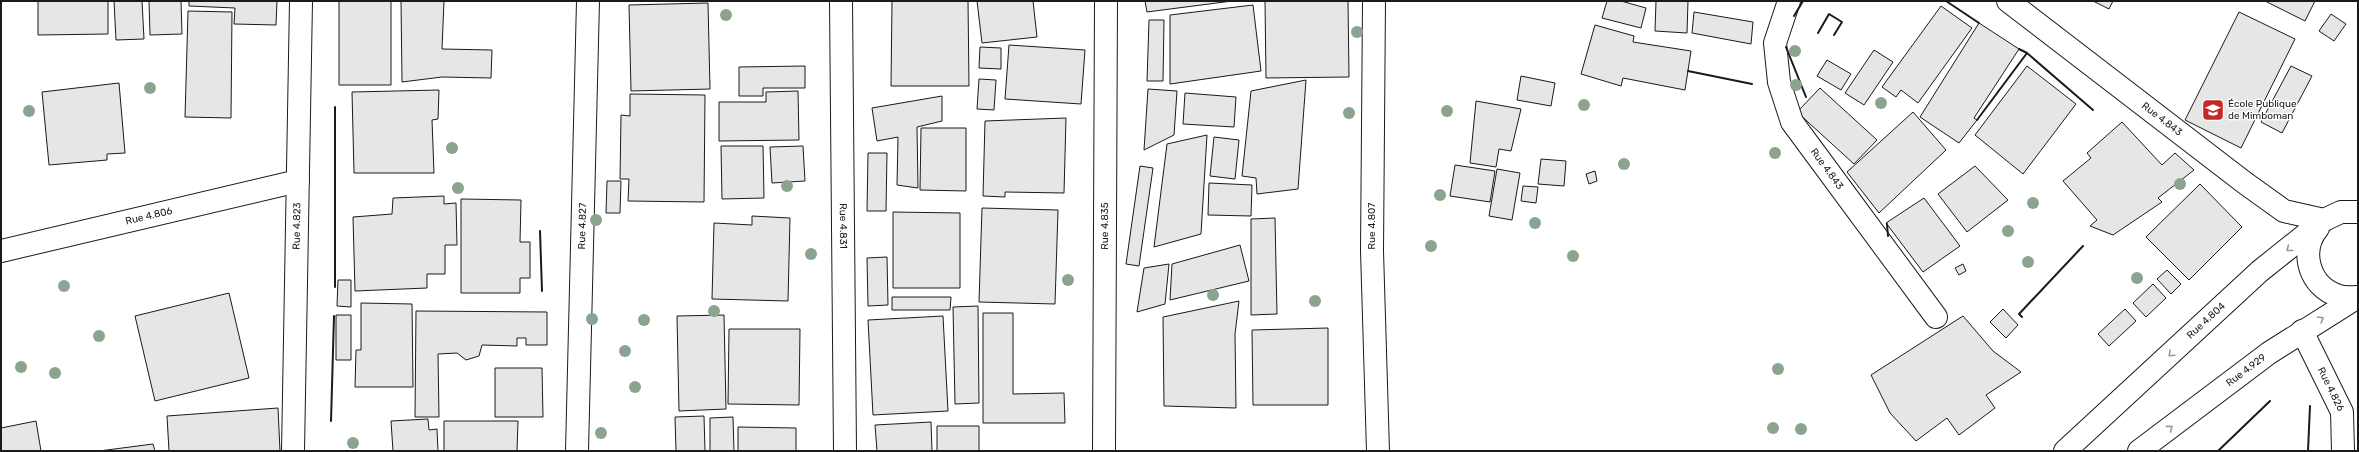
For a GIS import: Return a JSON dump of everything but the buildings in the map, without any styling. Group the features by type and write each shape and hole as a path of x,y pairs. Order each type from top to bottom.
{"street":[{"name":"Rue 4.823","path":"293,451 301,1"},
{"name":"Rue 4.827","path":"577,451 588,1"},
{"name":"Rue 4.831","path":"842,1 844,451"},
{"name":"Rue 4.835","path":"1104,451 1106,1"},
{"name":"Rue 4.807","path":"1374,1 1372,251 1378,451"},
{"name":"Rue 4.843","path":"1789,1 1775,43 1779,82 1792,122 1936,317"},
{"name":"Rue 4.843","path":"2008,1 2245,184 2284,211 2324,220"},
{"name":"Rue 4.806","path":"1,252 298,181"},
{"name":"Rue 4.804","path":"2065,451 2260,271 2324,220 2341,212 2358,212"},
{"path":"2324,220 2312,235 2307,254 2311,272 2322,288 2340,296 2358,297"},
{"name":"Rue 4.929","path":"2139,451 2269,353 2358,297"},
{"name":"Rue 4.826","path":"2302,331 2342,412 2343,451"}],"wall":[{"path":"1736,1 1774,1"},
{"path":"1794,16 1803,1"},
{"path":"1946,1 1979,23"},
{"path":"1818,33 1829,14 1842,22 1834,35"},
{"path":"1786,47 1806,97"},
{"path":"1977,120 2027,53 2019,49"},
{"path":"2027,53 2093,110"},
{"path":"1688,71 1752,84"},
{"path":"335,107 335,287"},
{"path":"1887,224 1888,236"},
{"path":"540,231 542,291"},
{"path":"2022,317 2019,314 2083,246"},
{"path":"331,421 334,316"},
{"path":"2218,451 2270,401"},
{"path":"2308,451 2310,406"}],"place":[{"name":"École Publique de Mimboman","path":"2213,110"}]}
